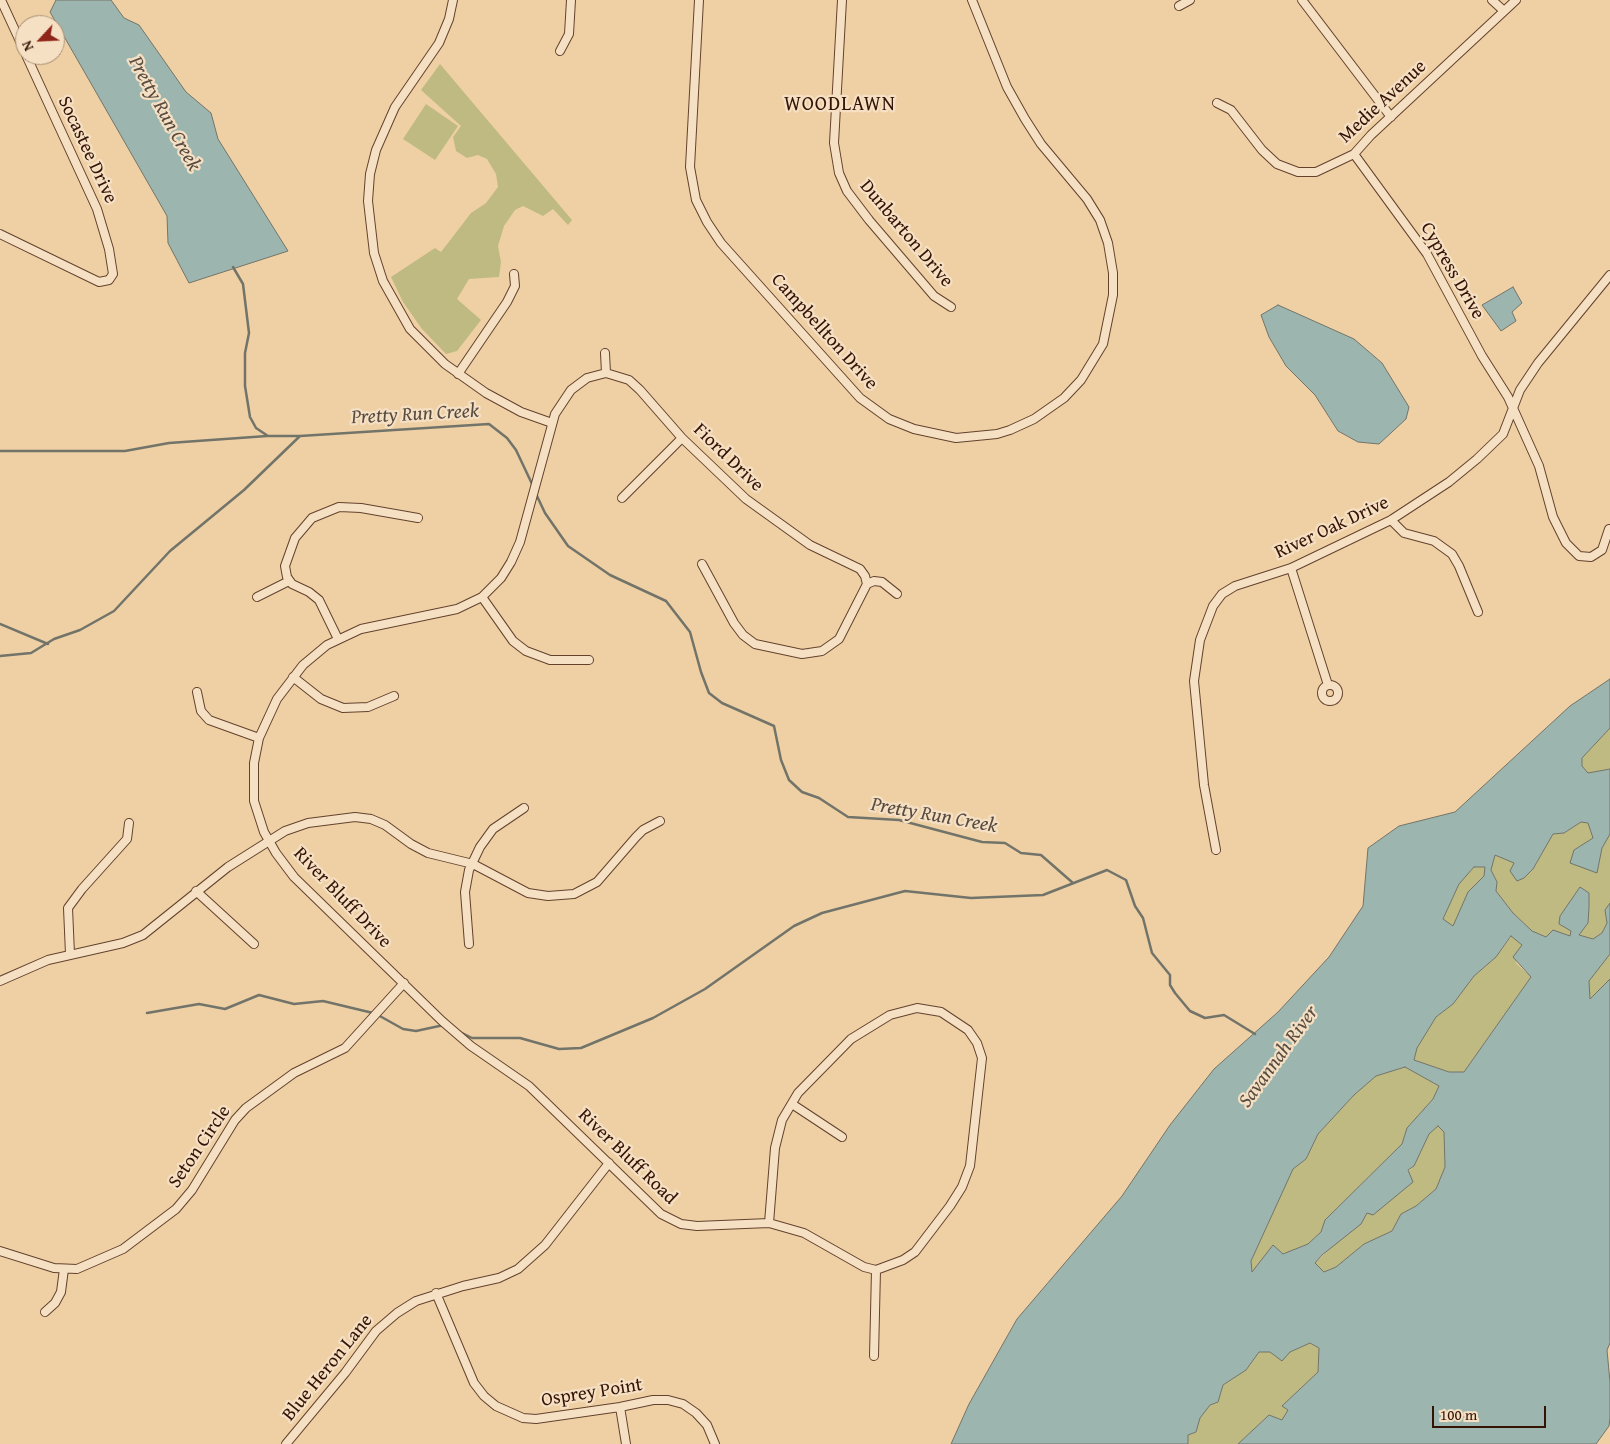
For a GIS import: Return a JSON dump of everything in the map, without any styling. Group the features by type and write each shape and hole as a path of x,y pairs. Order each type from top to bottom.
{"street":[{"name":"Socastee Drive","path":"2,0 15,29"},
{"path":"453,0 449,18 439,43 403,94 388,121 374,160 368,201 371,238 383,281 410,329 458,374 486,393 521,412 552,423 560,406 578,384 594,375 606,373 605,353"},
{"path":"560,50 569,34 571,0"},
{"name":"Campbellton Drive","path":"699,0 690,160 694,194 707,222 721,243 860,398 880,414 905,426 956,438 997,434 1010,430 1034,419 1064,398 1088,370 1103,344 1112,295 1113,273 1108,243 1100,220 1087,200 1041,144 1026,120 1007,87 972,0"},
{"name":"Dunbarton Drive","path":"842,0 834,143 839,173 847,191 869,220 934,296 951,307"},
{"path":"1179,6 1190,0"},
{"path":"1302,0 1391,117"},
{"path":"1492,0 1504,11"},
{"name":"Medie Avenue","path":"1216,103 1231,110 1262,150 1282,167 1298,172 1316,172 1354,154 1516,0"},
{"name":"Socastee Drive","path":"0,234 100,282 107,281 112,277 111,261 97,209 31,65"},
{"name":"Cypress Drive","path":"1354,154 1427,254 1514,410 1540,466 1553,517 1566,543 1579,556 1591,557 1602,550 1609,529"},
{"path":"458,374 507,302 515,286 514,274"},
{"name":"River Oak Drive","path":"1216,850 1204,785 1194,681 1200,640 1213,606 1228,590 1254,578 1291,568 1391,520 1449,482 1477,459 1503,434 1514,410 1520,390 1526,381 1610,276"},
{"name":"Fiord Drive","path":"606,373 626,378 640,390 682,438 720,477 767,517 810,545 860,569 865,576 867,584"},
{"name":"River Bluff Drive","path":"510,1071 471,1046 294,877 269,842 259,822 254,801 254,763 259,738 273,705 293,677 317,653 338,639 373,626 445,614 482,597 501,578 516,552 552,423"},
{"path":"622,498 682,438"},
{"path":"338,639 319,600 289,581 285,566 291,546 306,524 320,514 339,508 361,508 418,518"},
{"path":"1391,520 1404,533 1434,541 1452,554 1478,612"},
{"path":"702,564 734,623 743,635 755,644 802,654 822,651 839,639 867,584 874,581 882,582 897,594"},
{"path":"1291,568 1328,685"},
{"path":"257,597 289,581"},
{"path":"482,597 513,641 526,651 550,660 589,660"},
{"path":"293,677 321,699 343,708 368,707 394,696"},
{"path":"197,692 201,711 209,720 259,738"},
{"path":"470,944 465,892 467,877 480,847 493,830 524,808"},
{"path":"0,981 27,968 70,954 123,943 143,935 228,866 285,832 308,824 363,817 385,825 411,844 428,853 473,864 528,893 548,896 574,894 597,882 640,833 660,821"},
{"path":"70,954 68,908 82,888 127,839 130,823"},
{"path":"196,891 254,944"},
{"name":"Seton Circle","path":"0,1251 64,1269 77,1269 122,1249 176,1209 192,1190 236,1120 246,1108 294,1073 345,1048 404,983"},
{"path":"769,1223 777,1138 782,1120 798,1093 851,1039 879,1020 902,1010 926,1008 942,1012 960,1023 977,1043 982,1058 981,1084 973,1148 962,1187 915,1252 894,1264 876,1270 874,1356"},
{"name":"River Bluff Road","path":"510,1071 543,1098 661,1214 674,1222 696,1226 769,1223 804,1233 855,1263 876,1270"},
{"path":"792,1104 842,1137"},
{"name":"Blue Heron Lane","path":"286,1444 376,1331 406,1306 436,1293 499,1278 524,1265 545,1245 609,1163"},
{"path":"45,1312 55,1304 61,1292 64,1269"},
{"name":"Osprey Point","path":"436,1293 474,1383 484,1396 496,1406 523,1418 536,1419 620,1407 660,1399 683,1404 702,1418 715,1444"},
{"path":"620,1407 626,1444"}],"shaded area":[{"path":"440,64 572,220 568,225 553,209 543,216 523,206 515,210 504,226 498,246 501,262 499,277 469,279 457,299 481,320 457,351 446,354 422,329 403,302 391,277 435,248 441,252 471,213 486,203 498,187 496,174 487,159 478,155 467,158 456,151 453,137 461,126 421,90"},
{"path":"426,104 458,126 435,160 403,139"},
{"path":"1610,728 1610,769 1588,773 1582,766 1582,758"},
{"path":"1581,822 1588,823 1593,838 1574,850 1576,863 1597,873 1602,848 1610,834 1610,903 1605,910 1607,923 1602,933 1593,939 1579,935 1588,923 1589,907 1589,893 1580,888 1560,916 1559,924 1572,931 1570,936 1546,937 1532,931 1513,913 1496,891 1497,882 1491,870 1495,855 1533,869 1553,834 1564,833"},
{"path":"1474,867 1486,867 1484,876 1468,892 1453,927 1443,920 1459,884"},
{"path":"1512,936 1523,945 1516,963 1531,977 1464,1072 1449,1072 1414,1060 1417,1048 1436,1017 1453,1004 1474,976 1496,957"},
{"path":"1610,954 1610,979 1589,1000 1589,981"},
{"path":"1405,1067 1439,1086 1433,1099 1407,1128 1402,1144 1325,1220 1321,1232 1308,1244 1283,1254 1252,1273 1251,1261 1293,1169 1306,1159 1318,1134 1354,1095 1376,1076"},
{"path":"1438,1125 1444,1132 1445,1167 1436,1189 1416,1206 1401,1214 1392,1231 1364,1244 1336,1267 1324,1272 1315,1263 1414,1166 1429,1134"},
{"path":"1310,1343 1319,1348 1318,1372 1283,1406 1288,1410 1282,1420 1269,1415 1238,1444 1188,1444 1188,1435 1196,1432 1200,1418 1210,1405 1218,1402 1223,1385 1246,1370 1259,1352 1290,1352"}],"water":[{"path":"56,0 111,0 124,18 139,25 186,92 211,113 218,139 288,251 189,283 168,243 167,216 65,38 65,15 52,15 50,12"},
{"path":"1513,287 1522,303 1512,312 1516,321 1501,331 1482,305"},
{"path":"1278,305 1354,339 1382,363 1409,407 1406,419 1379,444 1358,442 1338,431 1315,395 1286,366 1269,337 1261,315"},
{"name":"Savannah River","path":"1610,679 1610,728 1582,758 1582,766 1588,773 1610,769 1610,834 1602,848 1597,873 1570,863 1574,850 1593,838 1588,823 1581,822 1564,833 1553,834 1533,869 1524,878 1517,881 1510,871 1514,863 1495,855 1491,870 1497,882 1496,891 1513,913 1532,931 1546,937 1553,930 1570,936 1571,931 1559,924 1560,916 1580,887 1589,893 1589,907 1588,923 1579,935 1593,939 1602,933 1607,923 1605,910 1610,903 1610,954 1589,981 1590,999 1610,979 1610,1343 1607,1350 1610,1382 1610,1418 1609,1426 1596,1444 1238,1444 1269,1415 1282,1420 1288,1410 1282,1406 1318,1372 1319,1348 1310,1343 1290,1352 1282,1361 1270,1352 1259,1352 1246,1370 1223,1385 1218,1402 1210,1405 1200,1418 1196,1432 1188,1435 1188,1444 951,1444 969,1404 1017,1319 1122,1196 1170,1125 1214,1069 1278,1012 1329,957 1363,906 1368,848 1399,826 1455,812 1570,706","holes":["1474,867 1485,867 1484,876 1468,892 1453,926 1443,919 1459,884","1511,936 1522,945 1513,957 1531,977 1464,1072 1449,1072 1414,1060 1417,1048 1436,1017 1453,1004 1474,976 1496,957","1405,1067 1439,1086 1433,1099 1407,1128 1402,1144 1325,1220 1321,1232 1308,1244 1283,1254 1273,1245 1252,1272 1251,1261 1293,1169 1306,1159 1318,1134 1354,1095 1376,1076","1438,1126 1444,1132 1445,1167 1436,1189 1416,1206 1401,1214 1392,1231 1364,1244 1336,1267 1324,1272 1315,1263 1322,1255 1361,1224 1367,1213 1373,1215 1413,1182 1408,1170 1414,1166 1429,1134"]}],"waterway":[{"name":"Pretty Run Creek","path":"233,267 243,284 249,333 245,353 245,386 250,417 256,428 268,436 300,436 489,424 507,438 516,450 533,486"},
{"path":"0,451 125,451 169,443 267,436"},
{"path":"0,656 31,653 54,639 80,630 114,611 170,551 244,490 300,436"},
{"name":"Pretty Run Creek","path":"536,494 545,513 568,546 610,575 666,601 690,632 709,693 722,703 774,726 781,760 789,780 802,792 819,798 848,817 899,820 982,842 1005,843 1021,853 1041,855 1073,883"},
{"path":"0,624 48,644"},
{"path":"460,1032 472,1038 520,1038 559,1049 581,1048 653,1018 705,989 794,926 822,913 905,891 971,898 1043,895 1107,870 1126,880 1135,906 1143,918 1152,953 1170,975 1170,985 1190,1011 1205,1018 1224,1015 1255,1034"},
{"path":"147,1013 199,1004 225,1009 259,995 294,1004 323,1001 373,1013"},
{"path":"378,1015 403,1029 416,1031 444,1025"}],"district":[{"name":"WOODLAWN","path":"840,105"}]}
